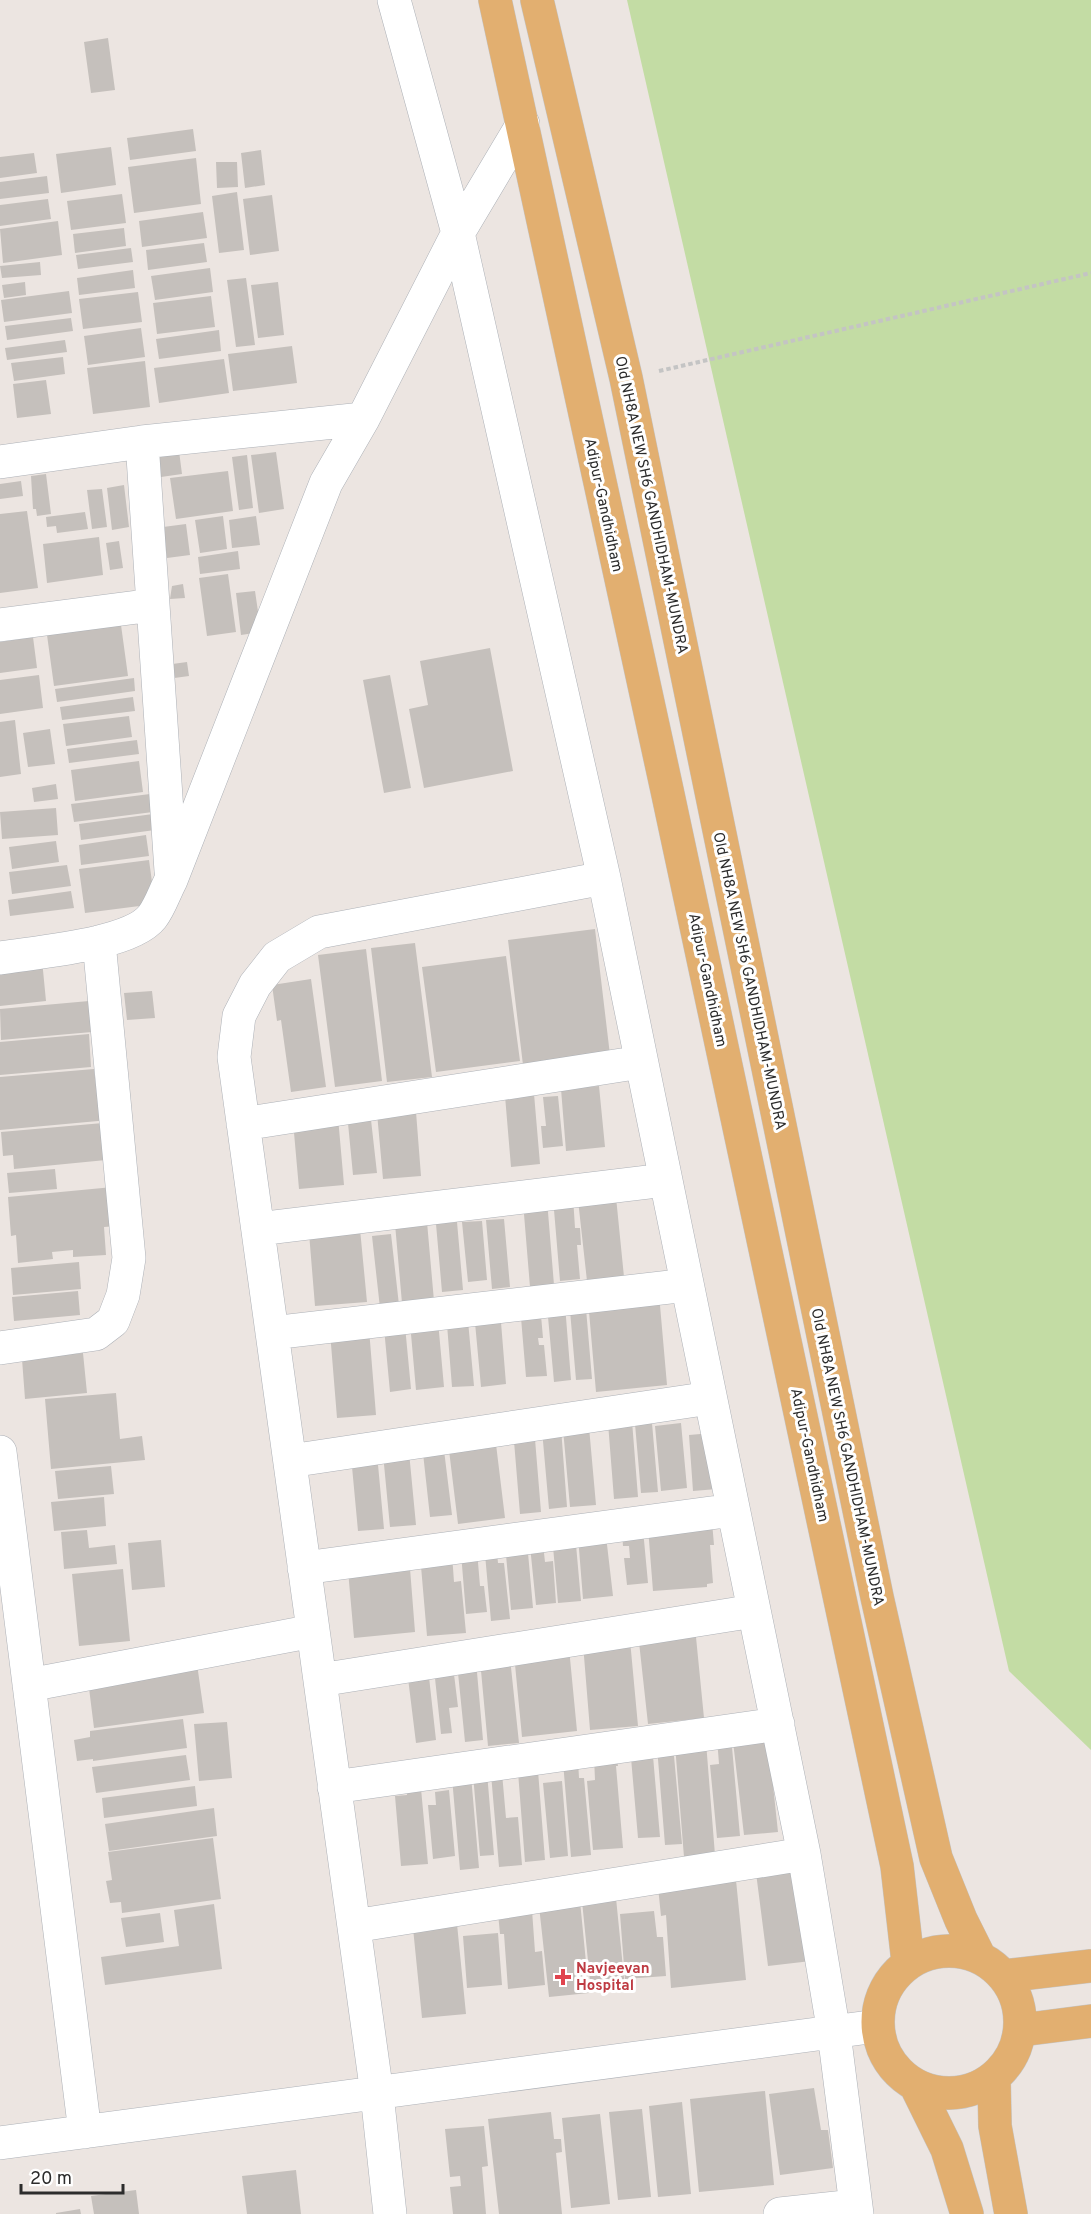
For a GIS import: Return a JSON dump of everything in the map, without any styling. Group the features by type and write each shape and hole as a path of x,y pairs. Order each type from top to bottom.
{"main road":[{"name":"Adipur-Gandhidham","path":"495,0 897,1866 908,1962"},
{"name":"Old NH8A NEW SH6 GANDHIDHAM-MUNDRA","path":"537,0 626,378 877,1597 936,1858 961,1920 992,1966"},
{"path":"992,1966 1018,2001 1021,2030 1012,2057 994,2079 969,2091 942,2094 916,2086 897,2071 883,2050 877,2026 880,2002 887,1987 908,1962 931,1952 956,1950 992,1966 1091,1966"},
{"path":"1021,2030 1091,2021"},
{"path":"994,2079 995,2126 1011,2214"},
{"path":"916,2086 947,2150 968,2214"}],"street":[{"path":"394,0 458,232 604,878 804,1854 834,2033 856,2210 780,2214"},
{"path":"0,958 99,942 127,935 152,918 171,880 327,483 363,419 458,232 523,124"},
{"path":"0,462 142,442 363,419"},
{"path":"142,442 171,880"},
{"path":"0,625 153,605"},
{"path":"390,2214 377,2094 234,1057 239,1016 255,985 277,957 319,932 604,878"},
{"path":"0,1348 96,1334 113,1321 123,1295 129,1258 99,942"},
{"path":"243,1124 641,1062"},
{"path":"258,1229 665,1180"},
{"path":"272,1333 687,1285"},
{"path":"290,1461 710,1398"},
{"path":"0,1452 85,2132"},
{"path":"304,1568 733,1510"},
{"path":"320,1680 754,1611"},
{"path":"29,1685 313,1631"},
{"path":"334,1787 778,1724"},
{"path":"354,1926 804,1854"},
{"path":"0,2143 877,2026"}],"path":[{"path":"626,378 1091,273"}],"green space":[{"path":"627,0 1091,0 1091,1750 1009,1671"}],"building":[{"path":"108,38 115,90 91,93 84,42"},
{"path":"193,129 196,151 130,160 127,138"},
{"path":"111,147 116,185 61,193 56,154"},
{"path":"261,150 265,185 245,188 241,153"},
{"path":"34,153 37,173 0,178 0,157"},
{"path":"196,158 201,204 134,213 128,167"},
{"path":"216,162 237,162 238,187 217,188"},
{"path":"47,176 49,193 0,199 0,182"},
{"path":"237,192 244,250 219,253 212,196"},
{"path":"122,194 126,223 71,230 67,201"},
{"path":"272,195 279,251 250,255 243,199"},
{"path":"48,199 51,219 0,226 0,205"},
{"path":"203,212 207,238 142,247 139,221"},
{"path":"58,221 62,255 3,263 0,229"},
{"path":"124,228 126,246 75,253 73,234"},
{"path":"204,243 207,262 148,270 146,250"},
{"path":"131,248 133,262 78,269 76,255"},
{"path":"40,262 41,275 2,278 0,266"},
{"path":"210,268 213,292 155,300 151,276"},
{"path":"133,270 135,288 79,295 77,278"},
{"path":"246,278 255,345 236,347 227,280"},
{"path":"25,282 26,295 4,298 2,285"},
{"path":"278,282 284,335 258,338 251,285"},
{"path":"69,291 72,313 4,322 1,300"},
{"path":"138,292 142,322 83,329 79,299"},
{"path":"211,296 215,327 157,334 153,303"},
{"path":"71,318 73,331 7,340 5,326"},
{"path":"141,328 145,357 88,365 84,336"},
{"path":"219,330 221,351 159,359 156,339"},
{"path":"65,340 67,352 7,360 5,348"},
{"path":"292,346 297,383 233,391 228,354"},
{"path":"63,357 65,374 14,381 11,363"},
{"path":"224,359 229,393 159,403 154,368"},
{"path":"145,361 150,407 93,414 87,368"},
{"path":"46,380 51,414 17,418 13,384"},
{"path":"179,451 182,474 154,478 150,455"},
{"path":"276,452 284,509 259,513 251,455"},
{"path":"247,455 253,508 239,510 232,457"},
{"path":"228,471 233,511 176,519 170,478"},
{"path":"46,474 51,514 37,516 36,509 33,509 31,476"},
{"path":"21,481 23,496 0,499 0,484"},
{"path":"124,485 129,527 112,530 107,488"},
{"path":"102,489 107,527 92,529 87,490"},
{"path":"27,511 38,588 0,593 0,514"},
{"path":"85,512 88,529 57,533 56,526 47,527 46,517"},
{"path":"223,516 227,549 200,553 195,520"},
{"path":"256,516 260,545 232,548 229,520"},
{"path":"186,524 190,555 167,558 163,527"},
{"path":"99,537 103,575 47,583 43,544"},
{"path":"119,541 123,568 110,570 106,543"},
{"path":"238,551 240,569 200,574 198,557"},
{"path":"228,574 236,632 207,636 199,578"},
{"path":"183,584 185,598 170,599 172,586"},
{"path":"255,591 261,632 241,635 236,593"},
{"path":"121,625 128,676 54,686 47,635"},
{"path":"33,637 37,668 0,673 0,642"},
{"path":"490,648 513,771 424,788 409,709 428,705 420,661"},
{"path":"187,662 189,676 167,679 165,665"},
{"path":"39,675 43,708 0,714 0,680"},
{"path":"390,675 411,788 384,793 363,680"},
{"path":"134,678 135,691 57,702 55,689"},
{"path":"133,697 135,711 62,720 60,707"},
{"path":"129,716 132,737 66,746 63,724"},
{"path":"15,720 21,774 0,777 0,722"},
{"path":"50,729 55,764 28,767 23,733"},
{"path":"137,740 139,754 69,763 67,749"},
{"path":"139,761 143,792 75,801 71,770"},
{"path":"56,784 58,799 34,802 32,788"},
{"path":"150,794 153,812 74,822 71,804"},
{"path":"56,808 58,835 2,839 0,812"},
{"path":"153,814 155,830 81,840 79,824"},
{"path":"146,835 149,856 81,865 79,845"},
{"path":"56,841 59,862 12,869 9,847"},
{"path":"149,860 155,904 85,913 79,869"},
{"path":"67,865 71,886 12,894 9,872"},
{"path":"71,891 74,908 10,916 8,900"},
{"path":"595,929 610,1055 523,1065 508,940"},
{"path":"415,943 432,1077 387,1082 371,948"},
{"path":"366,949 382,1081 335,1087 318,955"},
{"path":"506,956 520,1061 436,1072 422,967"},
{"path":"42,960 46,1001 0,1006 0,964"},
{"path":"311,979 326,1087 291,1092 281,1020 277,1021 272,985"},
{"path":"152,991 155,1018 127,1020 124,993"},
{"path":"89,1001 92,1032 1,1040 0,1009"},
{"path":"89,1034 91,1067 0,1075 0,1042"},
{"path":"94,1069 97,1094 107,1093 109,1120 0,1130 0,1077"},
{"path":"533,1082 540,1164 511,1167 504,1084"},
{"path":"599,1086 605,1147 566,1151 561,1089"},
{"path":"558,1096 563,1146 543,1148 541,1126 546,1126 543,1097"},
{"path":"415,1099 421,1176 383,1179 376,1102"},
{"path":"337,1106 344,1185 299,1189 292,1110"},
{"path":"370,1111 377,1173 353,1175 347,1113"},
{"path":"103,1123 106,1160 14,1169 13,1155 3,1156 1,1132"},
{"path":"55,1169 57,1189 9,1193 7,1173"},
{"path":"113,1187 117,1226 104,1227 106,1255 73,1257 73,1250 52,1252 53,1259 18,1263 16,1235 11,1236 8,1197"},
{"path":"615,1187 624,1277 587,1281 577,1191"},
{"path":"573,1197 575,1228 580,1228 581,1245 577,1245 580,1279 560,1281 553,1198"},
{"path":"547,1200 554,1285 530,1287 523,1202"},
{"path":"504,1219 510,1287 492,1289 486,1220"},
{"path":"482,1221 487,1280 468,1282 462,1222"},
{"path":"427,1222 434,1301 402,1303 395,1224"},
{"path":"457,1222 463,1290 442,1292 436,1224"},
{"path":"360,1229 367,1302 315,1306 309,1233"},
{"path":"391,1234 399,1305 380,1308 372,1236"},
{"path":"79,1262 81,1289 13,1295 11,1268"},
{"path":"78,1291 80,1315 14,1321 12,1297"},
{"path":"659,1294 667,1385 596,1392 588,1300"},
{"path":"585,1297 592,1379 576,1380 569,1299"},
{"path":"540,1304 543,1338 538,1338 539,1345 544,1345 547,1376 526,1377 520,1306"},
{"path":"565,1305 571,1380 554,1382 547,1306"},
{"path":"467,1310 474,1386 452,1387 446,1312"},
{"path":"500,1310 506,1384 481,1387 474,1312"},
{"path":"438,1321 444,1387 416,1390 410,1323"},
{"path":"405,1326 411,1389 390,1392 384,1328"},
{"path":"369,1329 376,1415 337,1418 330,1332"},
{"path":"83,1353 87,1393 25,1399 22,1359"},
{"path":"116,1393 120,1439 142,1436 145,1460 51,1469 45,1399"},
{"path":"632,1421 638,1497 614,1499 608,1423"},
{"path":"652,1423 658,1492 641,1493 635,1424"},
{"path":"681,1423 687,1488 661,1491 655,1426"},
{"path":"534,1427 541,1512 520,1514 513,1429"},
{"path":"589,1427 596,1505 570,1507 563,1429"},
{"path":"561,1428 567,1507 549,1509 542,1430"},
{"path":"712,1433 717,1489 693,1491 689,1435"},
{"path":"495,1436 505,1518 458,1524 448,1442"},
{"path":"443,1442 452,1515 430,1517 422,1444"},
{"path":"409,1452 416,1525 390,1527 383,1454"},
{"path":"377,1454 384,1529 358,1531 351,1456"},
{"path":"111,1466 114,1494 58,1499 55,1471"},
{"path":"104,1497 106,1526 54,1531 51,1502"},
{"path":"711,1510 714,1545 710,1545 713,1583 707,1584 707,1587 653,1591 647,1515"},
{"path":"642,1519 648,1583 627,1585 624,1558 630,1558 629,1546 623,1546 621,1520"},
{"path":"574,1522 581,1601 558,1603 551,1524"},
{"path":"577,1524 606,1536 613,1596 583,1599"},
{"path":"87,1530 89,1548 115,1545 117,1564 64,1569 61,1532"},
{"path":"526,1531 533,1608 511,1610 504,1533"},
{"path":"542,1535 545,1562 553,1561 556,1603 536,1605 529,1536"},
{"path":"476,1539 480,1586 484,1586 487,1612 466,1614 460,1541"},
{"path":"161,1540 165,1587 132,1590 128,1543"},
{"path":"451,1540 454,1582 461,1581 466,1633 427,1636 419,1543"},
{"path":"496,1542 498,1563 504,1563 510,1619 491,1621 484,1543"},
{"path":"408,1543 415,1632 354,1638 346,1548"},
{"path":"123,1569 130,1641 79,1646 72,1574"},
{"path":"695,1627 704,1718 648,1724 638,1633"},
{"path":"630,1640 638,1726 590,1730 583,1644"},
{"path":"569,1648 577,1731 522,1737 514,1654"},
{"path":"196,1657 204,1713 94,1728 87,1672"},
{"path":"510,1658 519,1743 488,1746 480,1660"},
{"path":"476,1661 483,1740 465,1742 457,1663"},
{"path":"453,1666 458,1707 449,1708 452,1733 441,1734 434,1669"},
{"path":"428,1668 436,1740 416,1743 407,1670"},
{"path":"183,1719 187,1748 93,1761 93,1759 77,1761 74,1740 90,1737 90,1731"},
{"path":"227,1722 232,1778 199,1781 194,1724"},
{"path":"767,1729 778,1832 744,1835 732,1733"},
{"path":"731,1736 740,1836 717,1838 710,1765 719,1764 717,1738"},
{"path":"706,1742 715,1855 684,1857 675,1745"},
{"path":"657,1747 664,1756 674,1756 682,1844 665,1845"},
{"path":"186,1755 190,1780 96,1793 92,1767"},
{"path":"653,1756 660,1837 638,1838 631,1758"},
{"path":"594,1757 617,1759 623,1848 593,1850 587,1781 595,1780"},
{"path":"537,1758 545,1860 525,1862 517,1759"},
{"path":"486,1761 494,1855 480,1856 472,1763"},
{"path":"578,1761 579,1778 584,1778 591,1855 571,1857 563,1762"},
{"path":"470,1764 479,1868 460,1870 451,1766"},
{"path":"419,1767 428,1864 401,1866 395,1796 407,1795 406,1782"},
{"path":"502,1773 506,1818 518,1817 522,1865 499,1867 491,1774"},
{"path":"562,1781 568,1856 550,1858 543,1783"},
{"path":"195,1786 197,1806 104,1818 102,1798"},
{"path":"449,1790 455,1856 433,1859 428,1805 436,1805 435,1792"},
{"path":"214,1808 217,1836 109,1851 105,1824"},
{"path":"213,1838 221,1899 122,1913 121,1902 110,1903 106,1881 112,1880 108,1852"},
{"path":"797,1859 811,1961 768,1966 755,1865"},
{"path":"736,1880 746,1980 671,1988 666,1915 661,1916 658,1887"},
{"path":"616,1898 625,1988 591,1991 582,1901"},
{"path":"580,1901 589,1993 549,1997 539,1906"},
{"path":"214,1904 222,1969 105,1985 101,1957 179,1946 174,1910"},
{"path":"532,1910 535,1952 542,1951 545,1985 508,1989 504,1934 500,1934 498,1913"},
{"path":"654,1911 657,1937 663,1937 666,1976 625,1979 620,1914"},
{"path":"160,1913 164,1942 126,1947 121,1918"},
{"path":"456,1914 466,2014 422,2018 412,1918"},
{"path":"498,1933 502,1985 467,1988 463,1936"},
{"path":"814,2088 821,2130 828,2130 833,2168 780,2175 769,2094"},
{"path":"765,2091 774,2185 699,2192 690,2099"},
{"path":"682,2102 691,2194 658,2197 649,2106"},
{"path":"642,2109 651,2197 618,2200 609,2112"},
{"path":"551,2112 554,2139 561,2139 562,2152 556,2153 562,2214 499,2214 488,2119"},
{"path":"600,2114 610,2204 571,2208 562,2118"},
{"path":"484,2126 488,2166 482,2167 486,2214 453,2214 450,2187 461,2186 460,2176 450,2177 445,2129"},
{"path":"296,2170 301,2214 247,2214 242,2176"},
{"path":"136,2190 139,2214 94,2214 91,2196"},
{"path":"80,2209 81,2214 56,2214 56,2213"}],"place":[{"name":"Navjeevan Hospital","path":"563,1977"}]}
